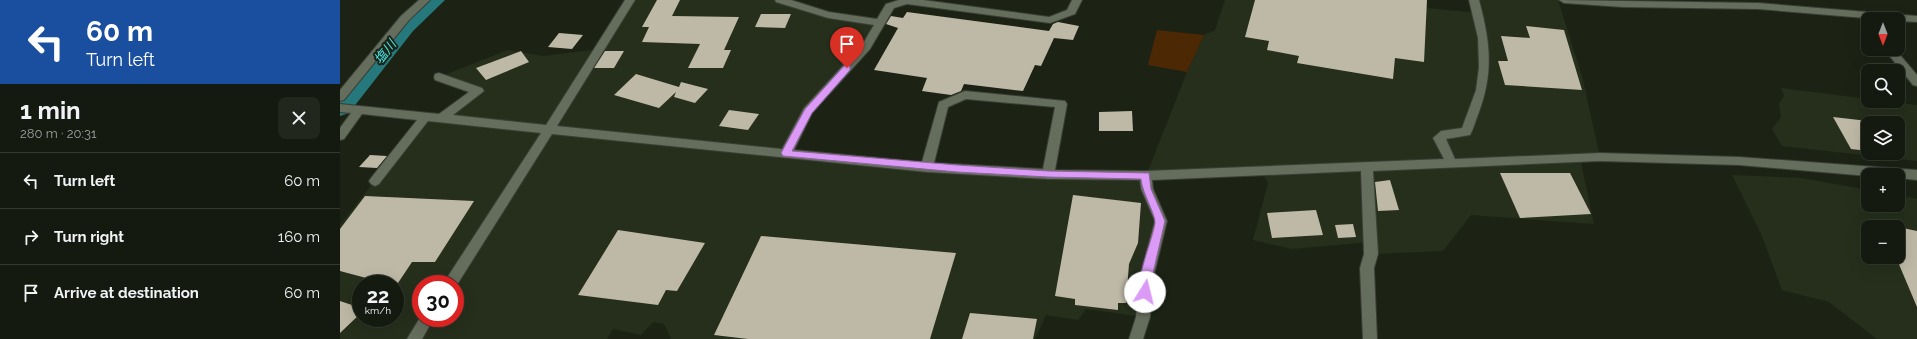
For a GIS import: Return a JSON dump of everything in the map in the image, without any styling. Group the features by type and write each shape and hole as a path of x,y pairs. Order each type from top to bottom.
{"street":[{"path":"340,97 405,18 425,0"},
{"path":"456,275 630,0"},
{"path":"780,0 828,15 880,23"},
{"path":"786,153 808,112 866,46 890,6 907,0 1050,20 1071,12 1077,0"},
{"path":"1451,162 1439,138 1445,134 1466,132 1484,78 1485,56 1480,22 1474,0"},
{"path":"1564,0 1622,4 1758,6 1917,18"},
{"path":"1819,0 1827,11"},
{"path":"1895,56 1917,82"},
{"path":"439,77 478,91 442,118"},
{"path":"927,167 943,105 965,96 1062,104 1048,174"},
{"path":"340,108 927,167 1048,174 1146,176 1451,162 1642,157 1789,164 1917,175"},
{"path":"340,136 360,109"},
{"path":"375,181 426,116"},
{"path":"1367,166 1371,254 1367,268 1370,339"},
{"path":"1136,339 1143,317 1146,279 1160,221 1147,189 1146,176"},
{"path":"414,339 421,327"}],"shaded area":[{"path":"630,0 780,0 828,15 880,23 808,111 786,153 842,159 1146,176 1161,221 1143,317 1086,309 1078,320 1046,315 1035,339 671,339 664,324 653,322 641,335 613,329 607,339 340,339 340,225 426,116 442,118 478,91 439,77 508,50 543,56 600,49"},
{"path":"1225,0 1425,0 1427,8 1477,13 1474,0 1558,0 1582,76 1600,157 1580,158 1594,224 1471,215 1443,251 1371,254 1370,242 1292,249 1253,240 1268,183 1261,171 1146,176 1187,72 1204,35 1215,30"},
{"path":"1157,30 1204,35 1187,72 1148,65"},
{"path":"1781,88 1861,98 1861,108 1905,108 1905,103 1917,105 1917,161 1905,160 1905,116 1861,116 1861,155 1782,146 1772,129 1781,117 1779,104 1784,96"},
{"path":"1732,175 1801,178 1861,189 1861,212 1905,212 1905,196 1917,199 1917,339 1877,339 1829,302 1782,290 1762,236"}],"building":[{"path":"657,0 680,0 672,16 739,17 724,50 731,50 723,68 688,68 700,44 642,42 649,27 642,27"},
{"path":"1255,0 1427,0 1424,62 1395,58 1393,79 1297,63 1299,56 1267,50 1269,41 1245,37"},
{"path":"907,12 1049,31 1053,24 1058,22 1079,26 1073,40 1054,38 1041,66 1035,65 1023,91 964,84 961,91 951,95 922,91 927,78 874,70 898,28 886,24 891,16 903,18"},
{"path":"761,14 791,14 785,28 755,27"},
{"path":"1526,26 1564,30 1582,90 1505,85 1498,61 1508,61 1501,36 1530,38"},
{"path":"559,33 583,35 572,49 548,47"},
{"path":"521,51 529,62 486,80 476,68"},
{"path":"605,51 624,51 614,68 594,68"},
{"path":"636,74 679,87 681,82 708,89 695,103 674,97 676,92 659,108 614,95"},
{"path":"729,110 759,114 748,130 719,126"},
{"path":"1132,111 1133,131 1099,131 1099,112"},
{"path":"1833,117 1861,120 1861,150 1851,149"},
{"path":"370,155 387,156 377,168 359,167"},
{"path":"1500,173 1570,173 1591,214 1520,218"},
{"path":"1390,180 1399,210 1378,211 1375,182"},
{"path":"1073,195 1141,203 1138,243 1129,264 1126,303 1118,303 1118,310 1075,305 1075,299 1055,296"},
{"path":"365,196 474,201 435,262 412,262 403,275 355,275 340,271 340,229"},
{"path":"1316,210 1323,235 1272,238 1267,213"},
{"path":"1353,224 1356,237 1338,238 1335,225"},
{"path":"1905,228 1917,231 1917,307 1899,264 1905,264"},
{"path":"618,230 705,243 677,291 666,290 658,305 578,295"},
{"path":"761,236 956,253 930,339 748,339 714,335"},
{"path":"340,301 352,305 352,322 340,333"},
{"path":"970,313 1037,319 1033,339 962,339"}],"waterway":[{"name":"塩川","path":"340,107 405,26 428,3 434,0"}],"route":[{"path":"847,68 808,112 786,153 927,167 1048,174 1146,176 1147,189 1160,221 1146,279 1145,292"}]}
